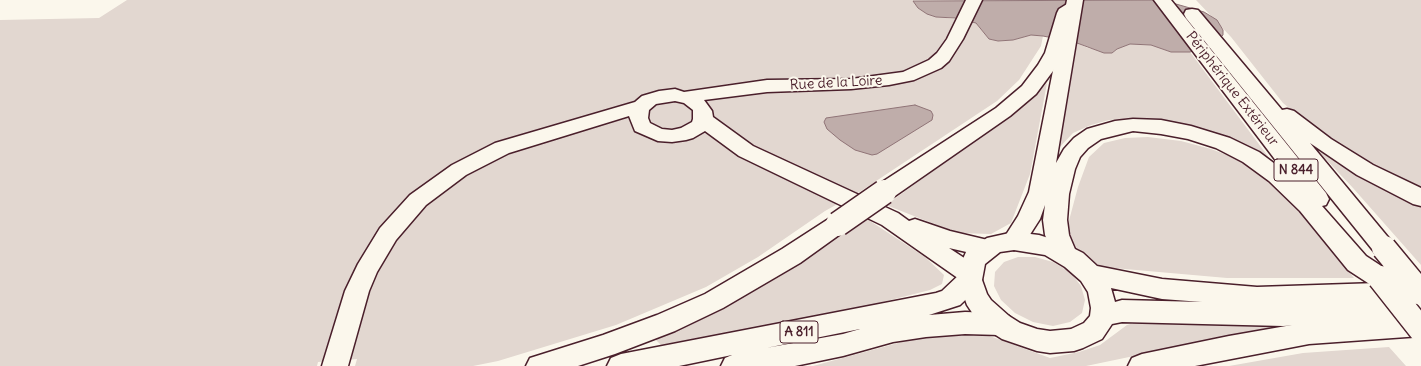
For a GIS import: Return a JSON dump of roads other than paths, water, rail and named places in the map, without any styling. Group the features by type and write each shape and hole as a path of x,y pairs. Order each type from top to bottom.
{"main road":[{"name":"Périphérique Extérieur","path":"1162,0 1241,87 1361,253 1421,330"},
{"name":"N 844","path":"1180,0 1241,87 1384,248 1421,293"},
{"path":"1014,241 1028,219 1040,192 1061,49 1074,4"},
{"path":"540,366 606,346 666,323 714,301 745,284 791,256 1018,101 1036,82 1061,49"},
{"path":"1241,87 1271,98 1287,115 1324,144 1365,170 1421,198"},
{"path":"1065,254 1057,235 1055,220 1058,194 1064,169 1071,154 1081,143 1094,134 1115,128 1133,126 1161,127 1191,133 1223,143 1251,157 1281,180 1308,205 1357,263 1380,278"},
{"path":"1014,241 1039,244 1065,254 1083,266 1090,274 1100,290 1104,308 1099,324 1089,334 1074,340 1063,342 1050,342 1030,338 1011,331 1000,324 982,307 974,294 970,277 975,259 995,244 1014,241"},
{"path":"1090,274 1162,288 1256,297 1421,293"},
{"name":"A 811","path":"621,366 937,303 951,298 970,277"},
{"path":"1102,316 1122,311 1283,315 1421,308"},
{"name":"A 811","path":"735,366 843,345 893,331 926,326 965,323 1000,324"},
{"path":"1142,366 1229,347 1295,336 1421,325"}],"street":[{"name":"Rue de la Loire","path":"685,97 767,86 851,84 889,80 908,76 935,64 943,57 955,39 974,0"},
{"name":"Rue de la Loire","path":"703,115 707,106 734,91"},
{"path":"642,127 638,118 639,112 642,106 649,100 659,96 675,95 685,97 697,102 703,115 720,133 746,151"},
{"path":"335,366 357,291 366,270 388,234 410,209 438,185 480,158 502,148 527,139 565,130 642,106"},
{"path":"686,134 699,126 703,115"},
{"path":"565,130 619,125 642,127 652,133 665,136 686,134 704,137 746,151 890,219 970,277"},
{"path":"890,219 906,223 947,239 988,248"}]}
